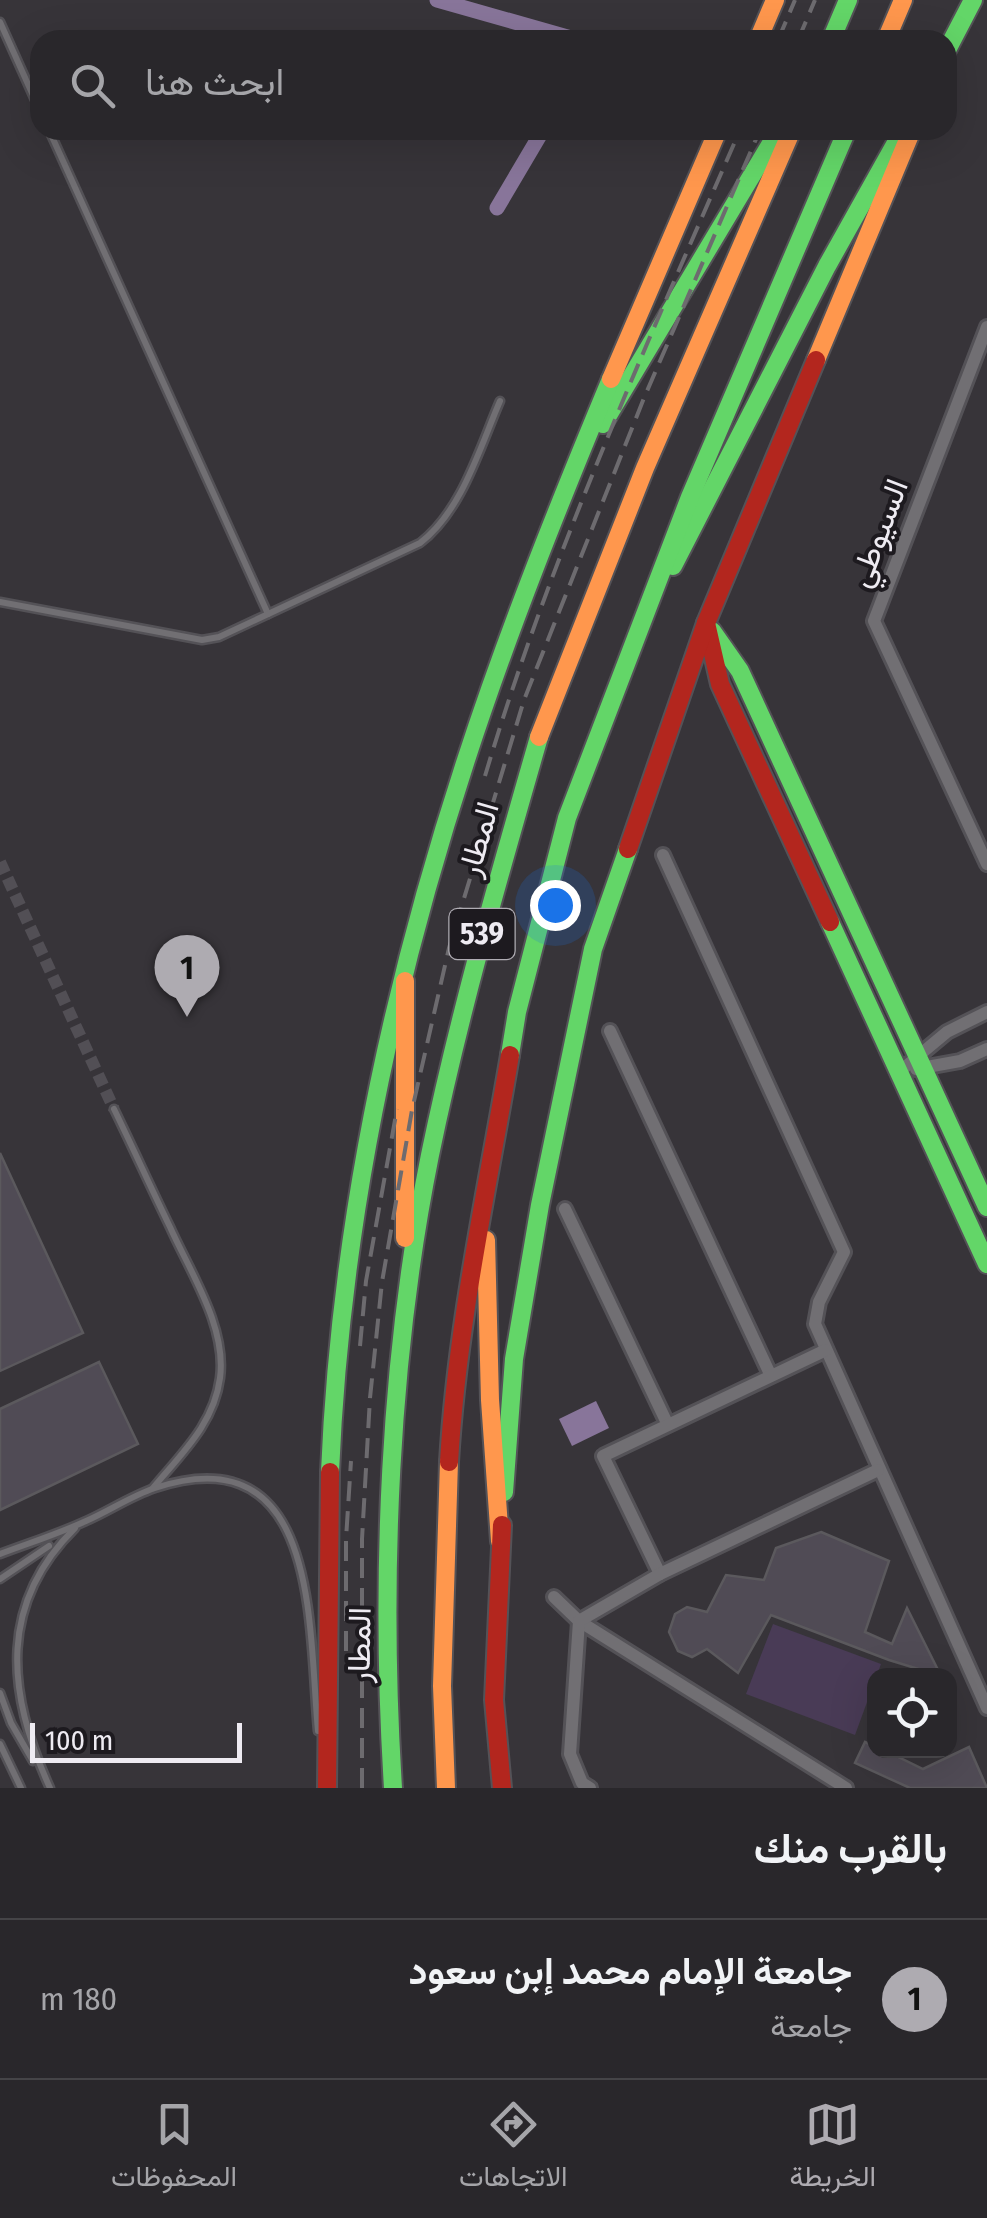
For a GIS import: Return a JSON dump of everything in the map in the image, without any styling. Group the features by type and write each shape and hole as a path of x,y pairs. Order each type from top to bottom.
{"main road":[{"path":"762,30 776,0"},
{"path":"836,30 848,0"},
{"path":"890,30 903,0"},
{"path":"957,31 973,0"},
{"path":"325,1788 328,1536 336,1380 365,1172 405,981 466,759 574,470 714,140"},
{"path":"574,470 774,140"},
{"name":"المطار","path":"393,1788 387,1696 392,1482 404,1326 434,1139 480,940 546,713 645,468 788,140"},
{"name":"539","path":"446,1788 442,1686 444,1544 453,1387 469,1275 517,1012 562,835 631,648 690,497 844,140"},
{"path":"631,648 827,266 898,140"},
{"path":"502,1788 494,1700 500,1540 514,1359 540,1205 593,950 706,622 908,140"},
{"path":"706,622 740,671 987,1208"},
{"path":"706,622 720,684 987,1264"},
{"path":"404,1326 405,981"},
{"path":"485,1203 490,1400 500,1540"}],"street":[{"name":"السيوطي","path":"987,327 874,621 987,864"},
{"path":"663,855 844,1252 819,1302 816,1324 987,1708"},
{"path":"899,1072 920,1061 947,1032 987,1012"},
{"path":"610,1031 770,1374"},
{"path":"920,1061 960,1061 987,1048"},
{"path":"564,1208 667,1424"},
{"path":"660,1574 603,1456 826,1350"},
{"path":"579,1621 660,1574 878,1470"},
{"path":"554,1597 579,1621 846,1788"},
{"path":"579,1621 570,1754 582,1783 590,1788"}],"lane":[{"path":"0,22 30,88"},
{"path":"54,140 268,614"},
{"path":"0,602 202,640 220,636 431,535 451,509 500,401"},
{"path":"114,1109 208,1310 219,1348 221,1376 200,1434 152,1488"},
{"path":"0,1554 84,1522 152,1488 214,1477 236,1482 269,1502 289,1530 298,1554 325,1788"},
{"path":"0,1579 84,1522"},
{"path":"32,1568 65,1536"},
{"path":"10,1680 29,1743 49,1788"},
{"path":"0,1693 11,1723 49,1788"},
{"path":"0,1740 21,1788"}],"shaded area":[{"path":"596,1401 609,1428 572,1446 559,1419"},
{"path":"773,1624 881,1664 880,1668 867,1668 867,1702 855,1735 746,1694"}],"building":[{"path":"0,1153 83,1333 0,1371"},
{"path":"99,1362 138,1444 0,1510 0,1409"},
{"path":"821,1532 889,1561 865,1632 892,1644 907,1608 937,1668 915,1668 889,1660 771,1615 738,1673 707,1649 692,1657 678,1651 669,1632 675,1614 687,1607 707,1612 726,1575 764,1580 776,1548"},
{"path":"865,1742 867,1758 900,1758 923,1769 946,1758 957,1758 957,1753 969,1747 987,1788 910,1788 855,1763"}],"waterway":[{"path":"437,0 543,30"},
{"path":"497,208 537,140"}],"tunnel":[{"path":"0,862 114,1109"}],"railway":[{"path":"782,30 795,0"},
{"path":"802,30 815,0"},
{"path":"485,776 570,530 736,140"},
{"path":"362,1788 362,1539 382,1282 412,1110 449,948 524,700 644,398 756,140"},
{"path":"360,1346 366,1281 397,1109"},
{"path":"346,1651 351,1461"}],"traffic: fast":[{"path":"835,30 848,0"},
{"path":"957,31 973,0"},
{"path":"603,424 773,140"},
{"path":"510,1055 517,1012 567,818 690,497 843,140"},
{"path":"673,566 827,266 897,141"},
{"path":"330,1472 345,1292 358,1202 374,1112 415,934 439,846 499,664 611,379"},
{"path":"712,631 740,671 987,1207"},
{"path":"393,1788 388,1550 405,1310 441,1102 480,945 539,737"},
{"path":"504,1492 514,1359 540,1205 593,949 628,849"},
{"path":"830,922 987,1264"}],"traffic: slow":[{"path":"762,30 775,0"},
{"path":"890,30 903,0"},
{"path":"611,379 714,140"},
{"path":"539,737 645,468 788,140"},
{"path":"816,360 908,140"},
{"path":"405,981 405,1238"},
{"path":"486,1240 490,1400 500,1541"},
{"path":"446,1788 442,1686 449,1462"}],"traffic: jam":[{"path":"628,849 706,623 816,360"},
{"path":"706,623 720,684 830,922"},
{"path":"449,1462 466,1308 510,1055"},
{"path":"327,1788 330,1472"},
{"path":"502,1525 494,1700 502,1788"}],"place":[{"name":"جامعة الإمام محمد إبن سعود","path":"187,1017"}]}
